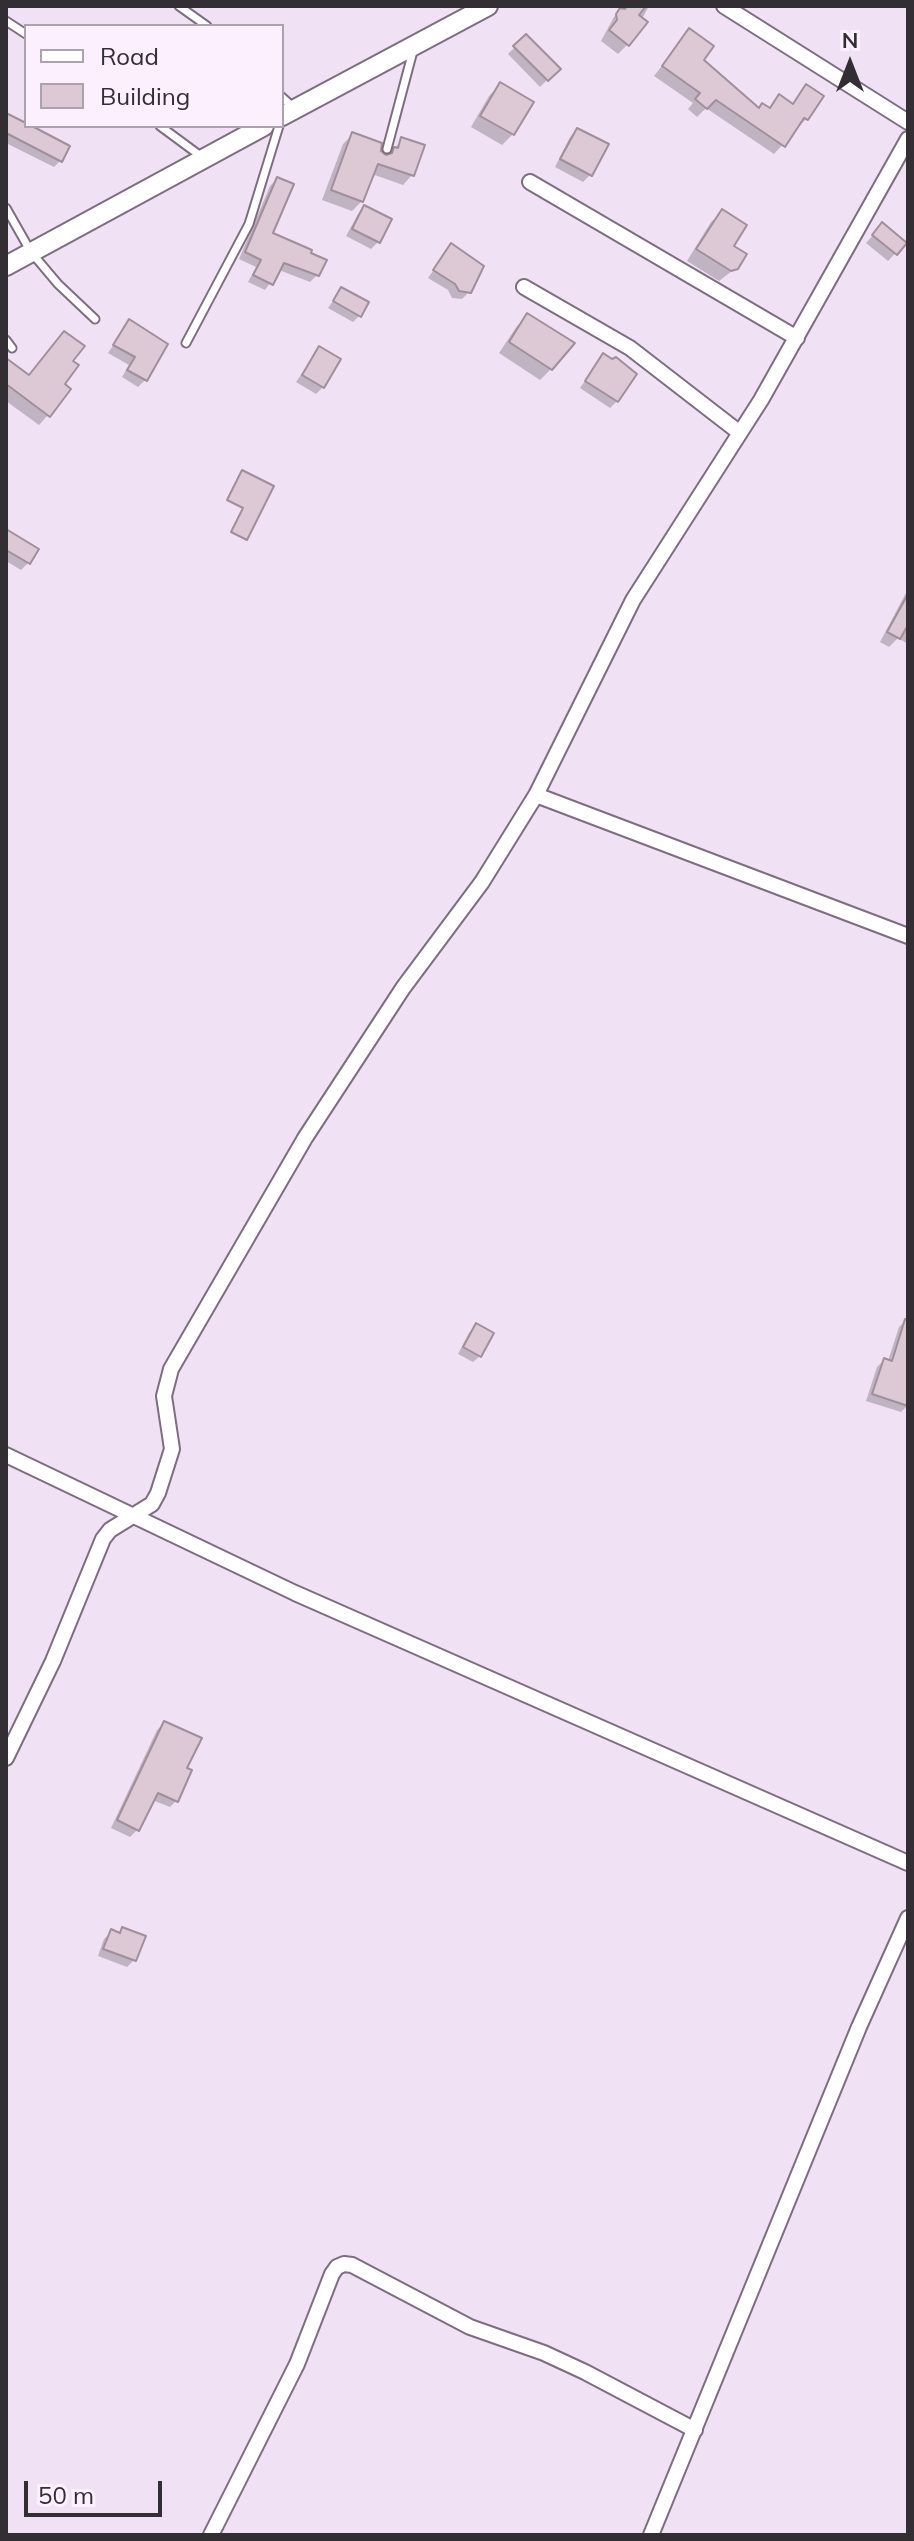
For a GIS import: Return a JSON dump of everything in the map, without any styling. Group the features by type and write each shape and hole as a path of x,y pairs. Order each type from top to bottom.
{"street":[{"path":"285,111 488,6"},
{"path":"724,6 908,122"},
{"path":"6,266 260,128"},
{"path":"6,1758 53,1661 103,1539 110,1530 152,1504 169,1465 172,1442 164,1396 171,1369 305,1138 403,988 482,882 536,795 633,600 797,338 908,139"},
{"path":"530,182 797,338"},
{"path":"524,287 630,348 740,433"},
{"path":"536,795 908,936"},
{"path":"6,1455 295,1593 908,1863"},
{"path":"651,2535 859,2027 908,1918"},
{"path":"211,2535 297,2364 332,2274 344,2264 352,2265 470,2327 544,2353 585,2372 695,2430"}],"lane":[{"path":"179,6 204,24"},
{"path":"6,21 24,33"},
{"path":"387,149 414,45"},
{"path":"163,128 204,158"},
{"path":"186,343 249,224 278,128"},
{"path":"6,208 31,252 58,284 95,319"},
{"path":"6,340 12,348"}],"building":[{"path":"646,6 639,15 648,22 629,46 609,30 617,20 616,14 620,8"},
{"path":"689,28 714,46 704,60 759,108 762,103 770,108 779,94 793,104 806,84 824,96 808,120 804,118 785,147 716,100 707,109 695,99 700,93 662,66"},
{"path":"526,34 561,69 548,81 513,46"},
{"path":"500,82 534,102 514,135 480,116"},
{"path":"6,113 24,122 24,128 36,128 70,146 62,162 6,133"},
{"path":"577,128 609,144 592,176 560,159"},
{"path":"352,132 382,143 381,151 386,155 392,153 394,147 398,148 401,137 425,145 414,176 378,164 363,202 331,190"},
{"path":"277,177 294,184 273,233 327,260 319,276 284,263 273,285 253,275 261,260 245,252"},
{"path":"364,205 392,219 380,243 352,229"},
{"path":"722,209 747,225 734,246 747,254 738,269 731,271 696,249"},
{"path":"882,222 907,243 897,255 872,235"},
{"path":"451,243 484,266 471,293 459,291 455,284 433,270"},
{"path":"341,287 369,302 361,317 333,301"},
{"path":"527,313 575,343 552,370 509,342"},
{"path":"129,319 168,344 147,381 127,370 135,357 113,345"},
{"path":"64,331 85,346 73,361 79,365 65,384 71,389 50,417 6,384 6,358 29,375"},
{"path":"319,346 341,359 324,388 302,375"},
{"path":"603,353 612,359 616,357 637,374 618,402 585,381"},
{"path":"242,470 274,486 247,540 231,532 243,508 227,500"},
{"path":"6,529 39,549 30,564 6,550"},
{"path":"908,594 908,625 900,639 887,632"},
{"path":"905,1319 908,1320 908,1406 872,1394 884,1358 892,1361"},
{"path":"476,1323 494,1333 481,1357 463,1347"},
{"path":"164,1721 202,1738 187,1768 192,1770 178,1802 158,1793 139,1831 117,1820"},
{"path":"122,1927 146,1936 136,1961 103,1949 111,1929 120,1933"}]}
